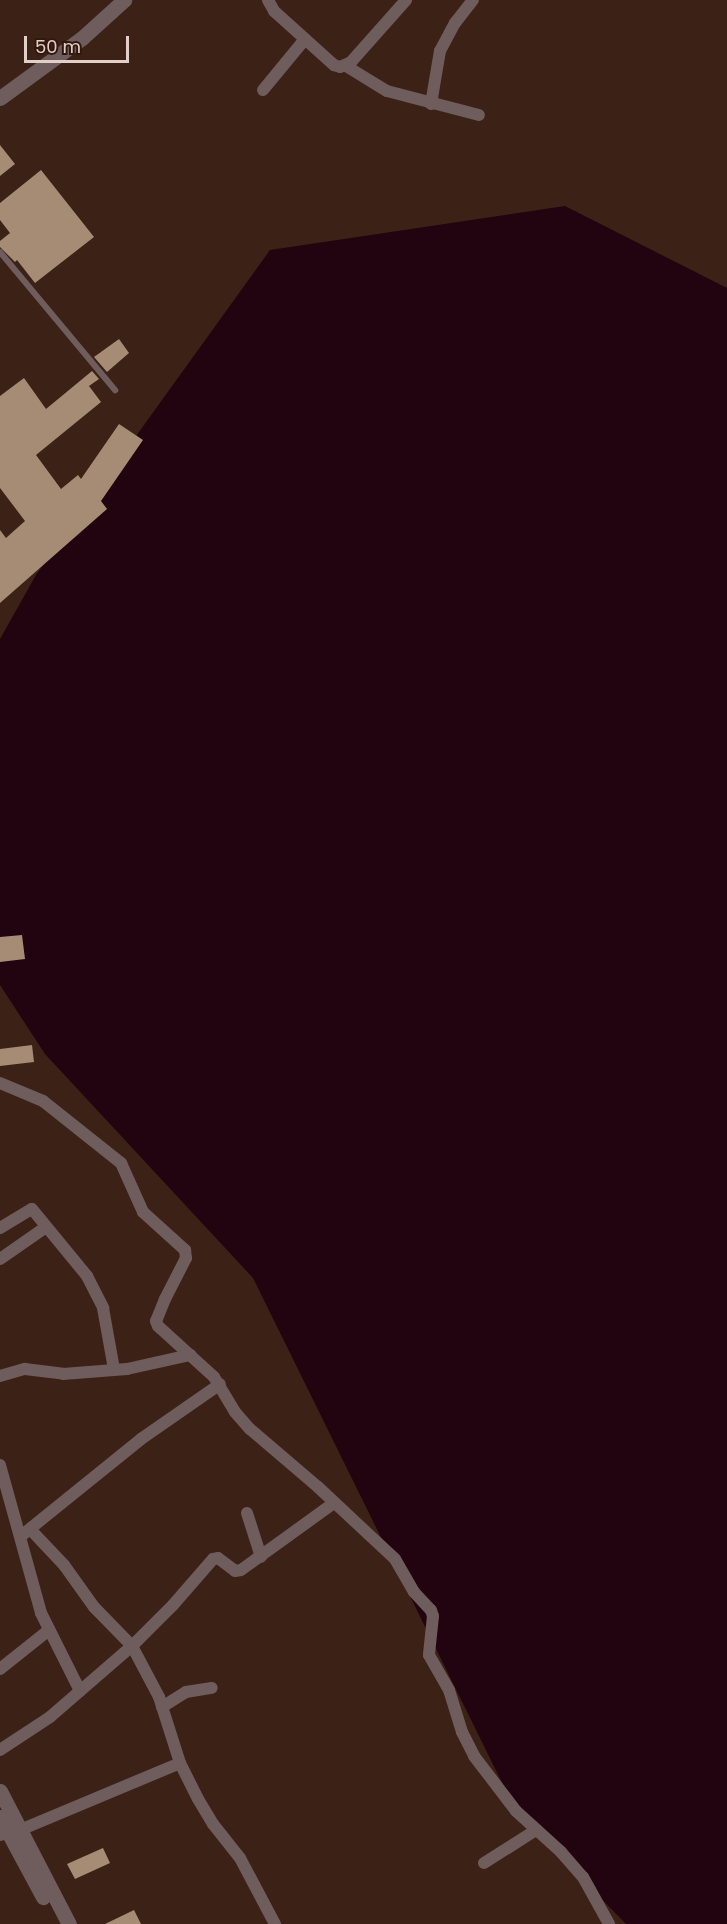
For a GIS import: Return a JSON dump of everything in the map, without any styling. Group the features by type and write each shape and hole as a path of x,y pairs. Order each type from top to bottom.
{"street":[{"path":"0,98 82,38 124,0"},
{"path":"268,0 274,11 334,65 346,66 387,91 479,115"},
{"path":"346,66 406,0"},
{"path":"431,104 440,51 455,23 473,0"},
{"path":"263,90 305,39"},
{"path":"0,1083 43,1101 120,1163 143,1212 185,1250 186,1258 156,1321 160,1330 220,1384 242,1421 391,1554 414,1592 431,1610 433,1616 429,1655 449,1690 463,1735 497,1789 583,1877 609,1924"},
{"path":"0,1228 30,1209 35,1211 87,1276 95,1290 106,1319 114,1369"},
{"path":"0,1259 46,1227"},
{"path":"0,1376 25,1369 63,1374 136,1368 190,1355"},
{"path":"26,1532 141,1439 220,1384"},
{"path":"0,1465 26,1532 36,1597 49,1630 80,1691"},
{"path":"0,1750 40,1725 132,1646 173,1605 213,1559 221,1559 239,1571 334,1503"},
{"path":"247,1513 261,1557"},
{"path":"26,1532 64,1565 94,1607 132,1646 162,1707 180,1763 205,1811 240,1858 275,1924"},
{"path":"0,1669 49,1630"},
{"path":"162,1707 186,1692 212,1688"},
{"path":"10,1833 180,1763"},
{"path":"0,1791 10,1833 57,1924"},
{"path":"0,1816 69,1924"},
{"path":"484,1863 536,1830"}],"lane":[{"path":"0,252 115,390"}],"shaded area":[{"path":"565,206 727,288 727,1924 626,1924 516,1811 253,1278 45,1054 0,985 0,639 36,575 270,250"}],"building":[{"path":"0,145 15,164 0,176"},
{"path":"41,170 94,237 35,283 17,260 15,262 0,247 0,241 10,233 0,220 0,203"},
{"path":"119,339 129,353 107,372 94,357"},
{"path":"92,371 99,379 89,386 101,402 36,455 61,489 78,475 81,479 119,424 143,440 101,501 107,509 0,603 0,530 6,538 25,521 0,488 0,396 24,378 46,409"},
{"path":"22,935 25,959 0,962 0,937"},
{"path":"32,1045 34,1062 0,1066 0,1049"},
{"path":"103,1848 110,1863 75,1879 67,1864"},
{"path":"134,1910 141,1924 105,1924"}]}
